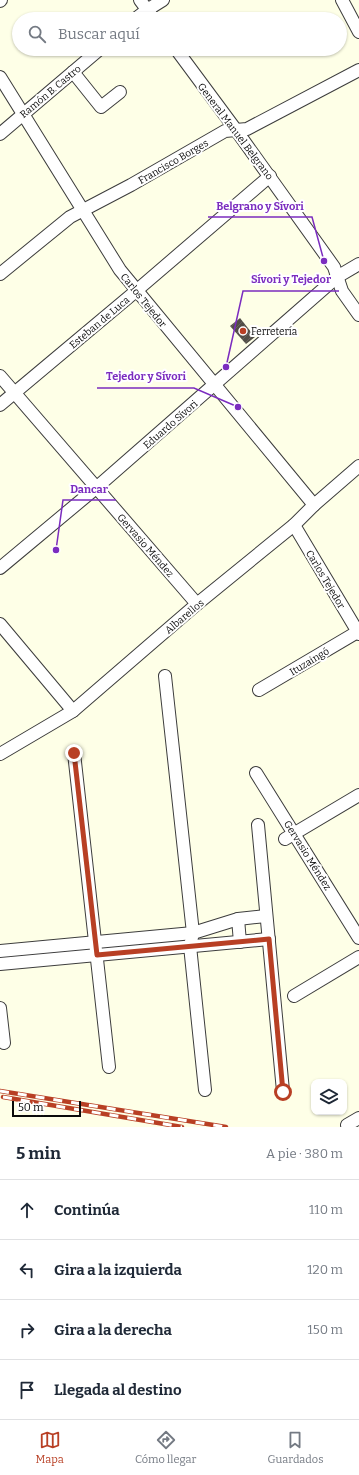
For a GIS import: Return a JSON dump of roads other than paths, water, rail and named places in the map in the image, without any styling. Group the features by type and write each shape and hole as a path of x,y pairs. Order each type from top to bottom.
{"street":[{"path":"147,10 163,0"},
{"path":"342,0 359,32"},
{"name":"Ramón B. Castro","path":"0,134 92,56"},
{"name":"General Manuel Belgrano","path":"181,56 270,176 334,267 342,291 359,316"},
{"name":"Francisco Borges","path":"0,274 70,217 131,185 224,131 247,130 359,70"},
{"path":"73,72 101,107 120,92"},
{"name":"Carlos Tejedor","path":"0,77 120,270 214,386 314,505"},
{"name":"Esteban de Luca","path":"0,405 270,176"},
{"name":"Eduardo Sívori","path":"0,568 96,488 337,277 359,264"},
{"name":"Gervasio Méndez","path":"0,376 197,604"},
{"name":"Albarellos","path":"0,754 72,711 197,604 294,525 314,505 359,466"},
{"name":"Carlos Tejedor","path":"294,525 359,632"},
{"path":"0,624 72,711"},
{"name":"Ituzaingó","path":"259,690 359,632"},
{"path":"165,676 193,933 190,946 205,1090"},
{"path":"74,753 109,1067"},
{"name":"Gervasio Méndez","path":"256,773 290,836 359,938"},
{"path":"290,836 359,795"},
{"path":"258,826 283,1092"},
{"path":"0,951 193,933 238,919 266,916"},
{"path":"238,919 240,942"},
{"path":"0,964 269,939"},
{"path":"294,996 359,957"},
{"path":"0,1008 4,1043"},
{"path":"347,1125 359,1118"}],"railway":[{"path":"0,1091 226,1127"},
{"path":"3,1097 182,1127"}],"place":[{"name":"Belgrano y Sívori","path":"324,261"},
{"name":"Ferretería","path":"243,331"},
{"name":"Sívori y Tejedor","path":"226,367"},
{"name":"Tejedor y Sívori","path":"238,407"},
{"name":"Dancar","path":"56,550"}]}
